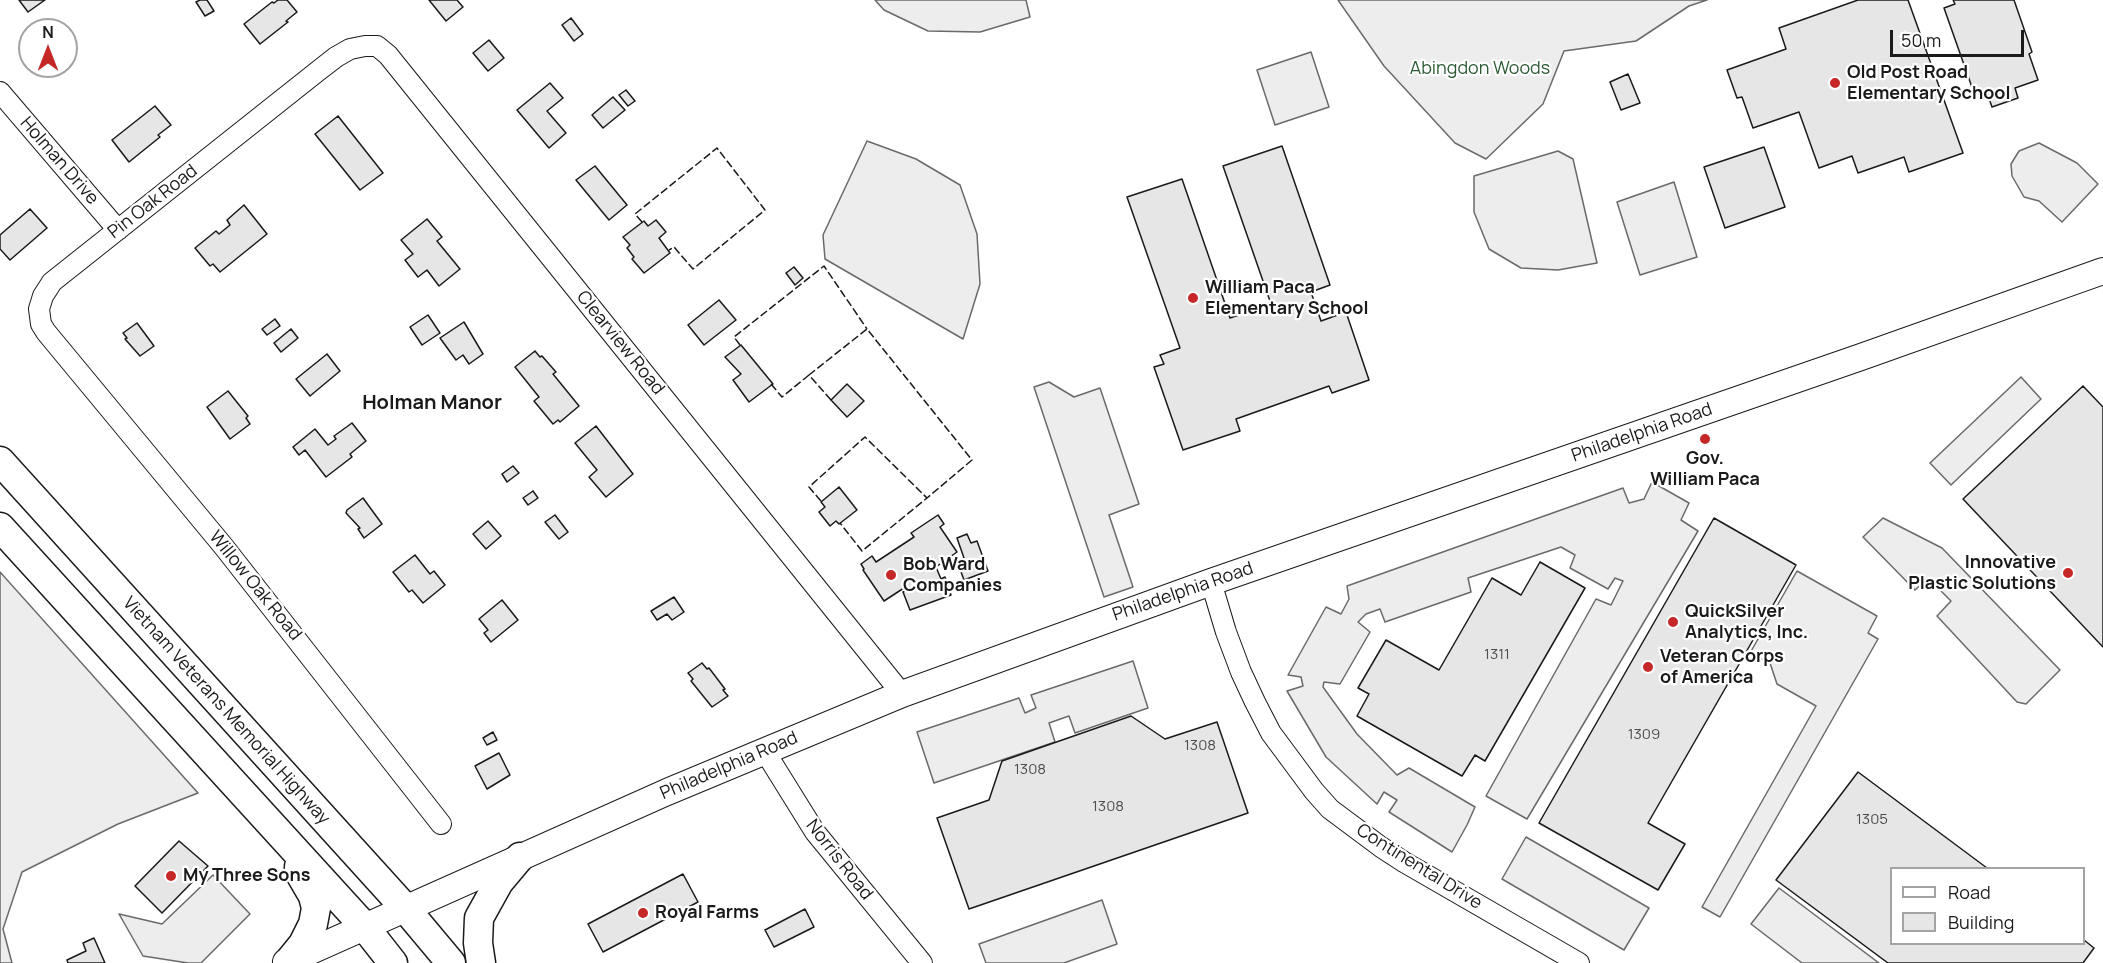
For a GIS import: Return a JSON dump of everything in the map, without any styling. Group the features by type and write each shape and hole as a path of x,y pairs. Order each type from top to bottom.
{"highway":[{"name":"Vietnam Veterans Memorial Highway","path":"0,461 405,908 451,963"},
{"path":"0,527 364,926 393,963"},
{"path":"286,961 303,944 313,924 316,908 313,896 299,872 298,856"},
{"path":"481,963 478,943 479,918 499,882 520,856"}],"main road":[{"name":"Philadelphia Road","path":"286,961 764,750 902,694 1211,582 2103,271"}],"street":[{"name":"Clearview Road","path":"318,71 350,49 377,46 388,55 902,694"},
{"name":"Pin Oak Road","path":"64,353 41,324 39,309 43,296 52,282 318,71"},
{"name":"Holman Drive","path":"0,92 118,230"},
{"name":"Willow Oak Road","path":"64,353 225,547 441,824"},
{"name":"Continental Drive","path":"1211,582 1237,662 1271,733 1330,809 1404,862 1579,963"},
{"name":"Norris Road","path":"764,750 815,832 922,963"}],"shaded area":[{"path":"875,0 1026,0 1030,17 980,32 928,31 884,10"},
{"name":"Abingdon Woods","path":"1338,0 1707,0 1689,6 1636,41 1564,51 1543,104 1486,159 1455,143 1384,66"},
{"path":"1311,52 1329,107 1275,125 1257,70"},
{"path":"867,141 916,159 960,185 977,234 980,284 963,339 825,259 823,235"},
{"path":"2039,143 2077,163 2098,184 2062,222 2039,201 2024,197 2012,176 2011,164 2019,151"},
{"path":"1558,151 1573,159 1597,263 1558,270 1521,268 1489,249 1474,212 1474,176"},
{"path":"1674,182 1697,257 1640,275 1617,202"},
{"path":"2021,377 2041,399 1951,485 1930,463"},
{"path":"1049,382 1074,397 1100,388 1139,504 1109,515 1133,587 1104,597 1034,387"},
{"path":"1652,482 1689,503 1681,520 1698,531 1527,819 1486,796 1596,599 1611,605 1623,581 1615,578 1608,589 1570,568 1575,555 1561,547 1468,578 1471,592 1385,622 1380,609 1366,614 1358,622 1370,632 1340,684 1324,682 1323,687 1357,734 1397,775 1409,768 1475,807 1452,852 1389,812 1397,800 1384,792 1377,804 1326,757 1287,691 1303,686 1301,677 1288,675 1326,607 1341,614 1349,599 1347,586 1623,488 1629,503 1644,499"},
{"path":"1883,518 1942,548 2060,670 2026,704 2017,702 1937,616 1951,601 1928,578 1915,590 1863,537"},
{"path":"1797,571 1877,616 1868,633 1878,639 1720,917 1702,907 1816,706 1777,684 1770,663 1750,653"},
{"path":"0,572 198,793 118,824 22,872 3,929 12,963 0,963"},
{"path":"1133,661 1148,708 1075,733 1069,716 1049,723 1055,742 934,783 917,732 1019,698 1025,713 1036,708 1031,695"},
{"path":"1526,837 1649,908 1624,950 1502,879"},
{"path":"213,875 250,914 201,963 143,956 119,914 162,924"},
{"path":"1779,888 1879,963 1802,963 1751,924"},
{"path":"1102,900 1117,944 1064,963 986,963 979,944"}],"building":[{"path":"19,0 45,0 28,12"},
{"path":"207,0 214,11 205,16 196,2"},
{"path":"287,0 297,12 260,44 244,24 272,2"},
{"path":"429,0 457,0 463,7 446,21"},
{"name":"Old Post Road Elementary School","path":"1858,0 1908,0 1963,153 1909,172 1904,157 1858,173 1852,156 1819,168 1799,112 1753,128 1742,97 1737,98 1727,70 1786,49 1779,28"},
{"path":"1953,0 2014,0 2032,52 2029,54 2038,80 2015,88 2018,98 1992,107 1986,90 1974,93 1944,8 1955,4"},
{"path":"571,18 583,34 574,41 562,25"},
{"path":"489,40 504,58 488,71 473,53"},
{"path":"1628,74 1640,103 1621,110 1610,82"},
{"path":"550,83 563,98 547,111 566,133 549,148 517,110"},
{"path":"626,90 635,101 628,106 619,95"},
{"path":"613,97 625,110 603,128 592,115"},
{"path":"155,106 171,125 129,162 112,140"},
{"path":"338,116 383,173 360,190 315,134"},
{"name":"William Paca Elementary School","path":"1282,146 1330,285 1311,292 1321,321 1346,312 1369,380 1332,393 1329,386 1236,419 1240,431 1183,450 1154,367 1164,364 1160,355 1180,348 1127,197 1182,179 1230,318 1271,304 1223,166"},
{"path":"1764,147 1785,207 1725,228 1704,167"},
{"path":"595,166 627,205 609,220 576,180"},
{"path":"244,205 267,234 220,272 213,264 210,266 195,248 216,231 219,234 230,225 227,220"},
{"path":"30,209 47,228 10,260 0,249 0,235"},
{"path":"427,219 442,237 437,241 460,269 439,286 427,270 418,277 405,260 413,254 401,240"},
{"path":"656,220 666,232 659,238 670,253 644,273 632,259 634,257 627,248 630,245 623,237 644,221 648,226"},
{"path":"794,267 803,278 795,285 786,273"},
{"path":"719,300 736,320 704,345 688,325"},
{"path":"428,315 440,333 422,345 410,327"},
{"path":"275,319 280,326 267,335 262,329"},
{"path":"464,322 483,354 469,364 463,355 456,360 440,338"},
{"path":"137,323 154,346 140,356 125,339 127,338 123,333"},
{"path":"291,329 298,338 281,352 274,343"},
{"path":"741,345 773,384 749,402 733,380 741,374 725,357"},
{"path":"535,351 556,372 553,374 579,406 560,422 558,420 553,424 534,401 539,397 515,367"},
{"path":"327,354 340,371 310,396 296,379"},
{"path":"847,384 864,401 847,417 831,400"},
{"name":"Innovative Plastic Solutions","path":"2083,386 2103,407 2103,647 1963,499"},
{"path":"228,391 248,416 246,418 250,424 230,439 207,407"},
{"path":"352,423 366,441 350,454 352,457 326,477 305,450 299,455 293,447 315,429 328,445 336,439 334,436"},
{"path":"596,426 633,474 606,497 589,477 597,470 575,443"},
{"path":"513,466 519,473 507,482 502,474"},
{"path":"839,487 857,510 839,524 836,521 830,526 819,512 825,507 821,502"},
{"path":"533,491 538,498 528,505 523,498"},
{"path":"363,498 382,524 364,538 358,529 360,528 346,513"},
{"path":"555,515 568,532 559,539 545,522"},
{"path":"938,515 944,524 940,527 957,552 936,567 941,579 945,577 951,595 910,610 903,592 908,590 907,586 884,601 861,564 872,556 876,562 914,537 911,533"},
{"path":"1714,518 1796,565 1648,823 1685,844 1658,890 1539,823"},
{"path":"488,521 501,536 486,549 473,534"},
{"path":"967,534 971,543 977,541 988,571 964,580 957,561 964,558 957,538"},
{"path":"415,555 430,574 434,571 445,585 423,603 412,590 409,592 393,572"},
{"path":"1540,562 1585,588 1485,761 1475,755 1462,776 1357,716 1369,694 1358,688 1386,640 1439,670 1492,578 1521,595"},
{"path":"674,597 684,612 672,620 667,614 657,620 651,611"},
{"path":"502,600 518,620 491,642 484,633 488,630 479,619"},
{"path":"702,663 707,669 709,668 728,696 712,707 691,681 693,679 688,673"},
{"path":"1131,716 1165,739 1217,722 1248,813 969,909 937,818 989,800 1002,761"},
{"path":"493,732 497,740 487,745 483,738"},
{"path":"499,753 510,775 487,789 475,766"},
{"path":"1858,772 1986,867 1890,867 1890,945 2085,945 2085,941 2094,948 2083,963 1888,963 1776,880"},
{"name":"My Three Sons","path":"179,841 208,866 162,913 135,886"},
{"name":"Royal Farms","path":"683,874 698,902 603,952 588,924"},
{"path":"805,909 814,927 774,947 765,930"},
{"path":"94,938 105,963 68,963 67,960 86,951 83,943"}],"fence":[{"path":"642,222 635,214 717,148 765,210 693,269 674,247 669,250"},
{"path":"740,345 734,337 824,266 867,329"},
{"path":"831,400 809,375 867,329 972,460 927,498"},
{"path":"771,384 782,397 809,375"},
{"path":"821,501 809,487 865,437 927,498 862,551 840,523"}],"place":[{"name":"Old Post Road Elementary School","path":"1835,83"},
{"name":"William Paca Elementary School","path":"1193,298"},
{"name":"Gov. William Paca","path":"1705,439"},
{"name":"Innovative Plastic Solutions","path":"2068,573"},
{"name":"Bob Ward Companies","path":"891,575"},
{"name":"QuickSilver Analytics, Inc.","path":"1673,622"},
{"name":"Veteran Corps of America","path":"1648,667"},
{"name":"My Three Sons","path":"171,876"},
{"name":"Royal Farms","path":"643,913"}],"district":[{"name":"Holman Manor","path":"432,403"}]}
